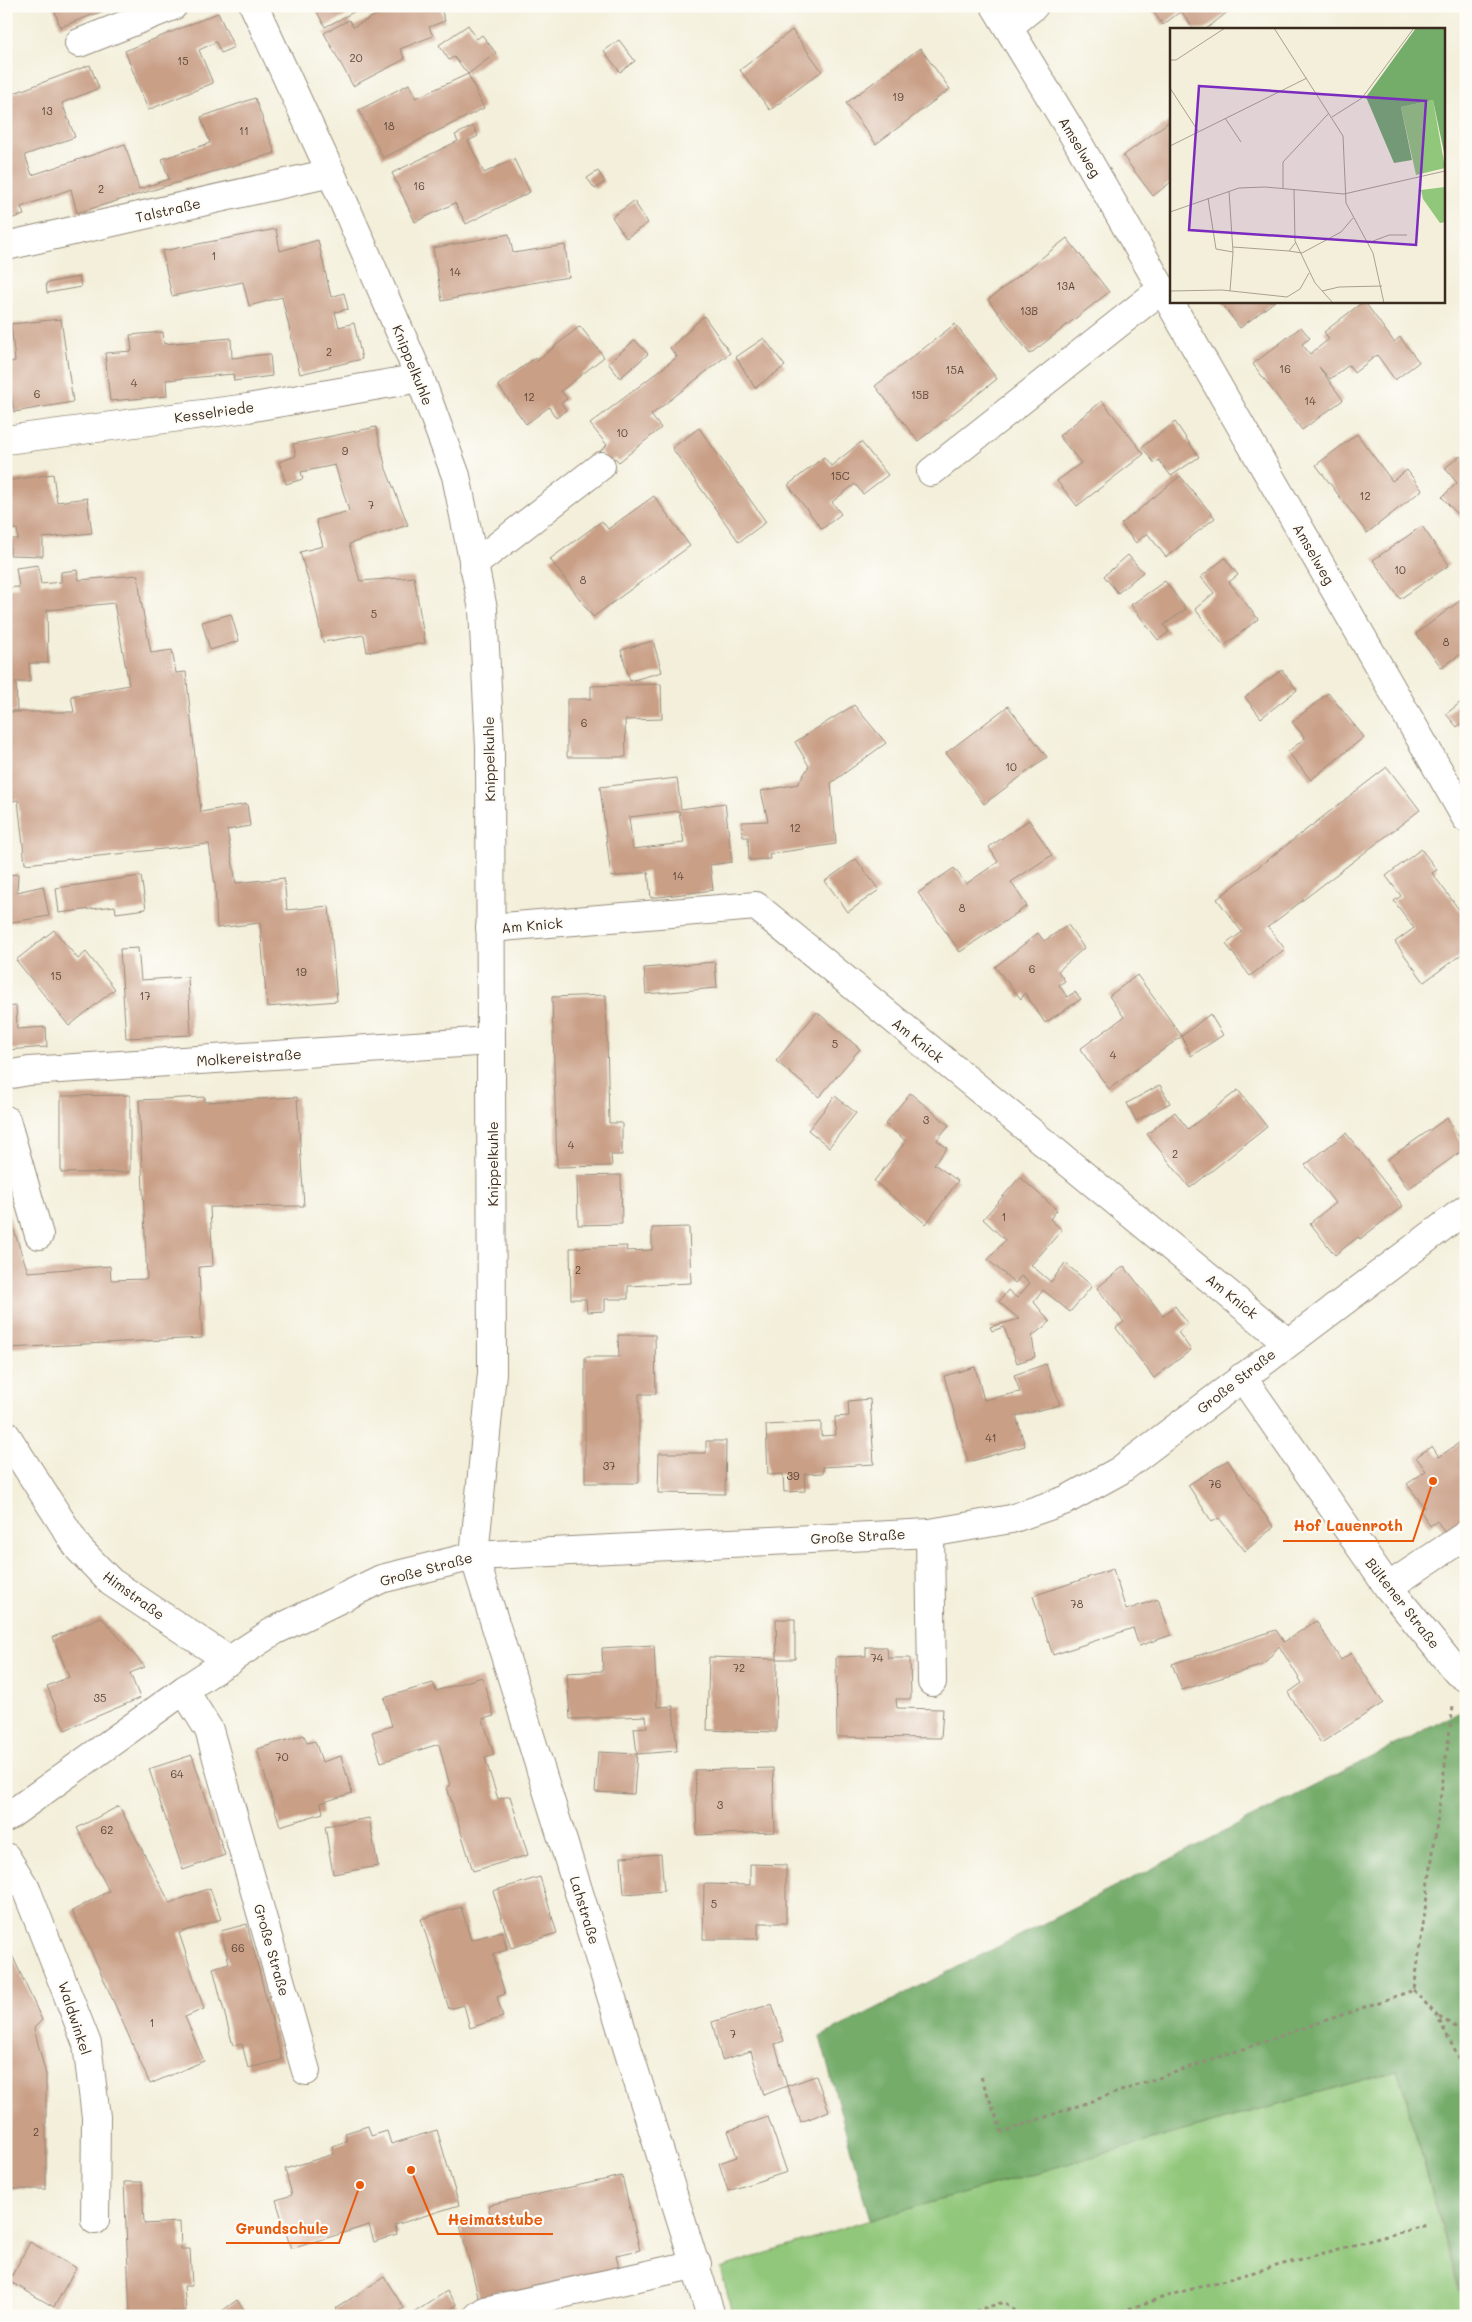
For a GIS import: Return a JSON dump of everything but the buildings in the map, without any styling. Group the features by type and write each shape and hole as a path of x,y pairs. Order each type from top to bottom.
{"street":[{"path":"79,43 173,6"},
{"name":"Knippelkuhle","path":"254,6 331,173 420,378 456,476 483,609 490,747 492,1374 474,1556"},
{"path":"1001,17 1034,6"},
{"name":"Amselweg","path":"1001,17 1162,289 1466,818"},
{"name":"Talstraße","path":"6,246 331,173"},
{"path":"931,472 1162,289"},
{"name":"Kesselriede","path":"6,440 248,408 420,378"},
{"path":"473,565 601,466"},
{"name":"Am Knick","path":"490,928 756,906 1287,1342"},
{"name":"Molkereistraße","path":"6,1075 29,1071 492,1041"},
{"path":"6,1120 39,1235"},
{"name":"Große Straße","path":"6,1818 184,1690 274,1631 381,1579 474,1556 930,1533 1011,1519 1066,1500 1119,1471 1287,1342 1466,1209"},
{"name":"Bültener Straße","path":"1242,1378 1388,1587 1462,1675"},
{"name":"Himstraße","path":"6,1435 79,1549 111,1582 230,1661"},
{"path":"930,1533 932,1682"},
{"path":"1388,1587 1466,1535"},
{"name":"Lahstraße","path":"474,1556 711,2316"},
{"name":"Große Straße","path":"184,1690 209,1730 306,2071"},
{"name":"Waldwinkel","path":"6,1857 26,1889 87,2044 96,2117 94,2220"},
{"path":"478,2316 484,2311 696,2264"}],"path":[{"path":"1414,1990 1462,1675"},
{"path":"1414,1990 1437,2016 1466,2072"},
{"path":"981,2078 1002,2132 1414,1990"},
{"path":"1437,2016 1466,2033"},
{"path":"1106,2316 1177,2293 1427,2225"},
{"path":"960,2316 1004,2302 1023,2316"}],"green space":[{"path":"1466,1709 1466,2310 1398,2070 870,2220 820,2037"},
{"path":"1398,2070 1466,2316 734,2316 720,2268 870,2220"}],"place":[{"name":"Hof Lauenroth","path":"1433,1481"},
{"name":"Heimatstube","path":"411,2170"},
{"name":"Grundschule","path":"360,2185"}]}
